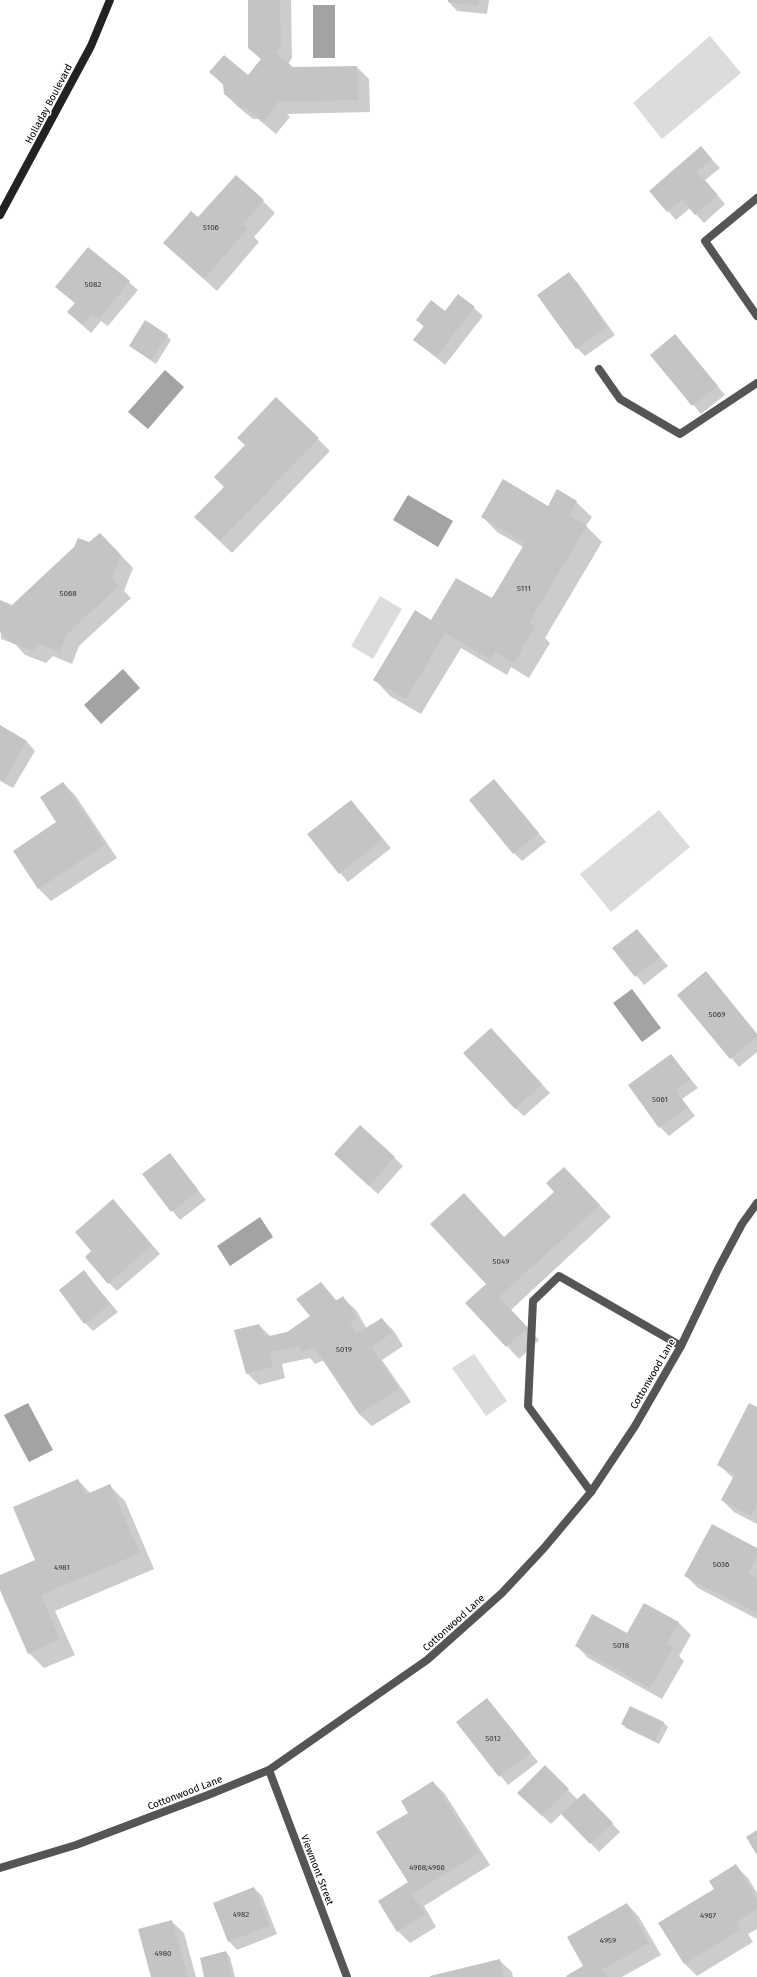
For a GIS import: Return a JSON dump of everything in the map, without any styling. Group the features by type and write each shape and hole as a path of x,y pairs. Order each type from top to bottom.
{"main road":[{"name":"Holladay Boulevard","path":"0,215 84,59 110,0"}],"street":[{"path":"757,198 705,241 757,316"},
{"path":"599,369 620,399 680,434 757,383"},
{"name":"Cottonwood Lane","path":"0,1868 76,1845 215,1793 269,1770 427,1660 502,1593 544,1548 591,1492 635,1426 681,1346 718,1269 742,1224 757,1203"},
{"path":"591,1492 528,1406 533,1301 558,1276 681,1346"},
{"name":"Viewmont Street","path":"269,1770 347,1977"}],"shaded area":[{"path":"313,5 335,5 335,58 313,58"},
{"path":"710,36 741,73 662,139 633,103"},
{"path":"165,370 184,387 148,429 128,412"},
{"path":"408,495 453,521 438,547 393,520"},
{"path":"380,596 402,609 373,659 351,646"},
{"path":"123,669 140,688 101,724 84,705"},
{"path":"659,810 690,847 611,912 580,874"},
{"path":"632,989 661,1028 642,1042 613,1003"},
{"path":"260,1217 273,1237 230,1266 217,1246"},
{"path":"474,1354 507,1401 486,1416 452,1368"},
{"path":"28,1403 53,1450 29,1462 4,1415"}],"building":[{"path":"248,0 280,0 281,46 275,52 293,67 357,66 358,100 276,102 278,104 263,122 245,107 240,107 224,94 223,84 209,72 224,55 248,75 261,59 248,48"},
{"path":"448,0 479,0 479,6 448,2"},
{"path":"701,146 712,159 697,172 718,195 695,215 682,200 667,212 649,191"},
{"path":"236,175 264,200 243,224 248,229 204,279 163,243 191,211 198,217"},
{"path":"88,247 130,281 99,319 92,313 82,325 67,312 75,303 55,287"},
{"path":"569,272 607,327 576,349 537,295"},
{"path":"458,294 475,307 436,357 413,340 424,326 416,320 431,300 445,311"},
{"path":"145,320 168,335 151,360 129,346"},
{"path":"675,334 718,386 692,406 650,355"},
{"path":"276,397 319,438 220,541 194,517 224,487 214,477 245,445 237,438"},
{"path":"503,479 548,506 557,489 577,501 569,515 587,526 529,623 535,626 514,663 495,652 491,660 445,633 406,699 373,680 415,610 431,620 456,578 492,598 525,543 481,517"},
{"path":"100,533 121,555 112,578 119,586 67,634 60,652 40,644 33,651 12,643 0,632 0,600 12,605 74,547 78,538 89,542"},
{"path":"0,725 27,741 4,781 0,778"},
{"path":"494,779 539,833 513,854 469,800"},
{"path":"63,782 105,845 38,889 13,851 56,822 40,797"},
{"path":"351,800 383,839 339,874 307,834"},
{"path":"637,929 660,957 635,977 612,948"},
{"path":"706,971 757,1034 757,1037 730,1059 677,995"},
{"path":"491,1028 542,1084 515,1109 463,1053"},
{"path":"671,1054 690,1079 675,1090 688,1107 659,1128 628,1085"},
{"path":"360,1125 395,1157 369,1186 334,1154"},
{"path":"170,1153 199,1191 171,1212 142,1174"},
{"path":"564,1167 600,1205 499,1297 528,1328 506,1347 465,1303 486,1284 430,1224 464,1193 504,1237 554,1192 546,1183"},
{"path":"113,1199 152,1245 108,1284 85,1257 91,1251 75,1232"},
{"path":"84,1270 110,1304 84,1324 59,1290"},
{"path":"321,1282 336,1301 343,1296 357,1318 350,1323 357,1333 382,1318 392,1333 371,1347 399,1389 359,1414 314,1347 302,1352 298,1346 270,1352 273,1366 246,1374 234,1330 259,1324 265,1337 287,1332 310,1316 296,1299"},
{"path":"749,1403 757,1407 757,1505 751,1516 721,1500 735,1474 717,1465"},
{"path":"78,1479 85,1495 110,1484 140,1553 41,1595 60,1639 28,1654 0,1590 0,1575 35,1560 13,1507"},
{"path":"712,1524 757,1548 757,1555 748,1573 757,1578 757,1613 684,1576"},
{"path":"644,1603 679,1622 667,1644 673,1648 650,1688 575,1646 592,1614 627,1633"},
{"path":"487,1698 531,1753 499,1777 456,1722"},
{"path":"630,1706 664,1722 655,1741 621,1724"},
{"path":"545,1765 569,1789 542,1816 517,1793"},
{"path":"433,1781 479,1853 412,1894 425,1914 397,1932 378,1901 408,1882 376,1832 408,1813 401,1801"},
{"path":"584,1793 613,1823 590,1844 561,1814"},
{"path":"757,1830 757,1855 746,1837"},
{"path":"736,1864 757,1899 757,1909 737,1922 741,1929 684,1964 658,1923 714,1889 709,1881"},
{"path":"254,1887 270,1926 228,1942 213,1903"},
{"path":"627,1903 649,1943 603,1969 607,1977 567,1977 566,1976 583,1966 567,1937"},
{"path":"172,1920 188,1977 151,1977 138,1929"},
{"path":"226,1951 232,1977 204,1977 200,1958"},
{"path":"500,1959 504,1977 430,1977 430,1976"}]}
